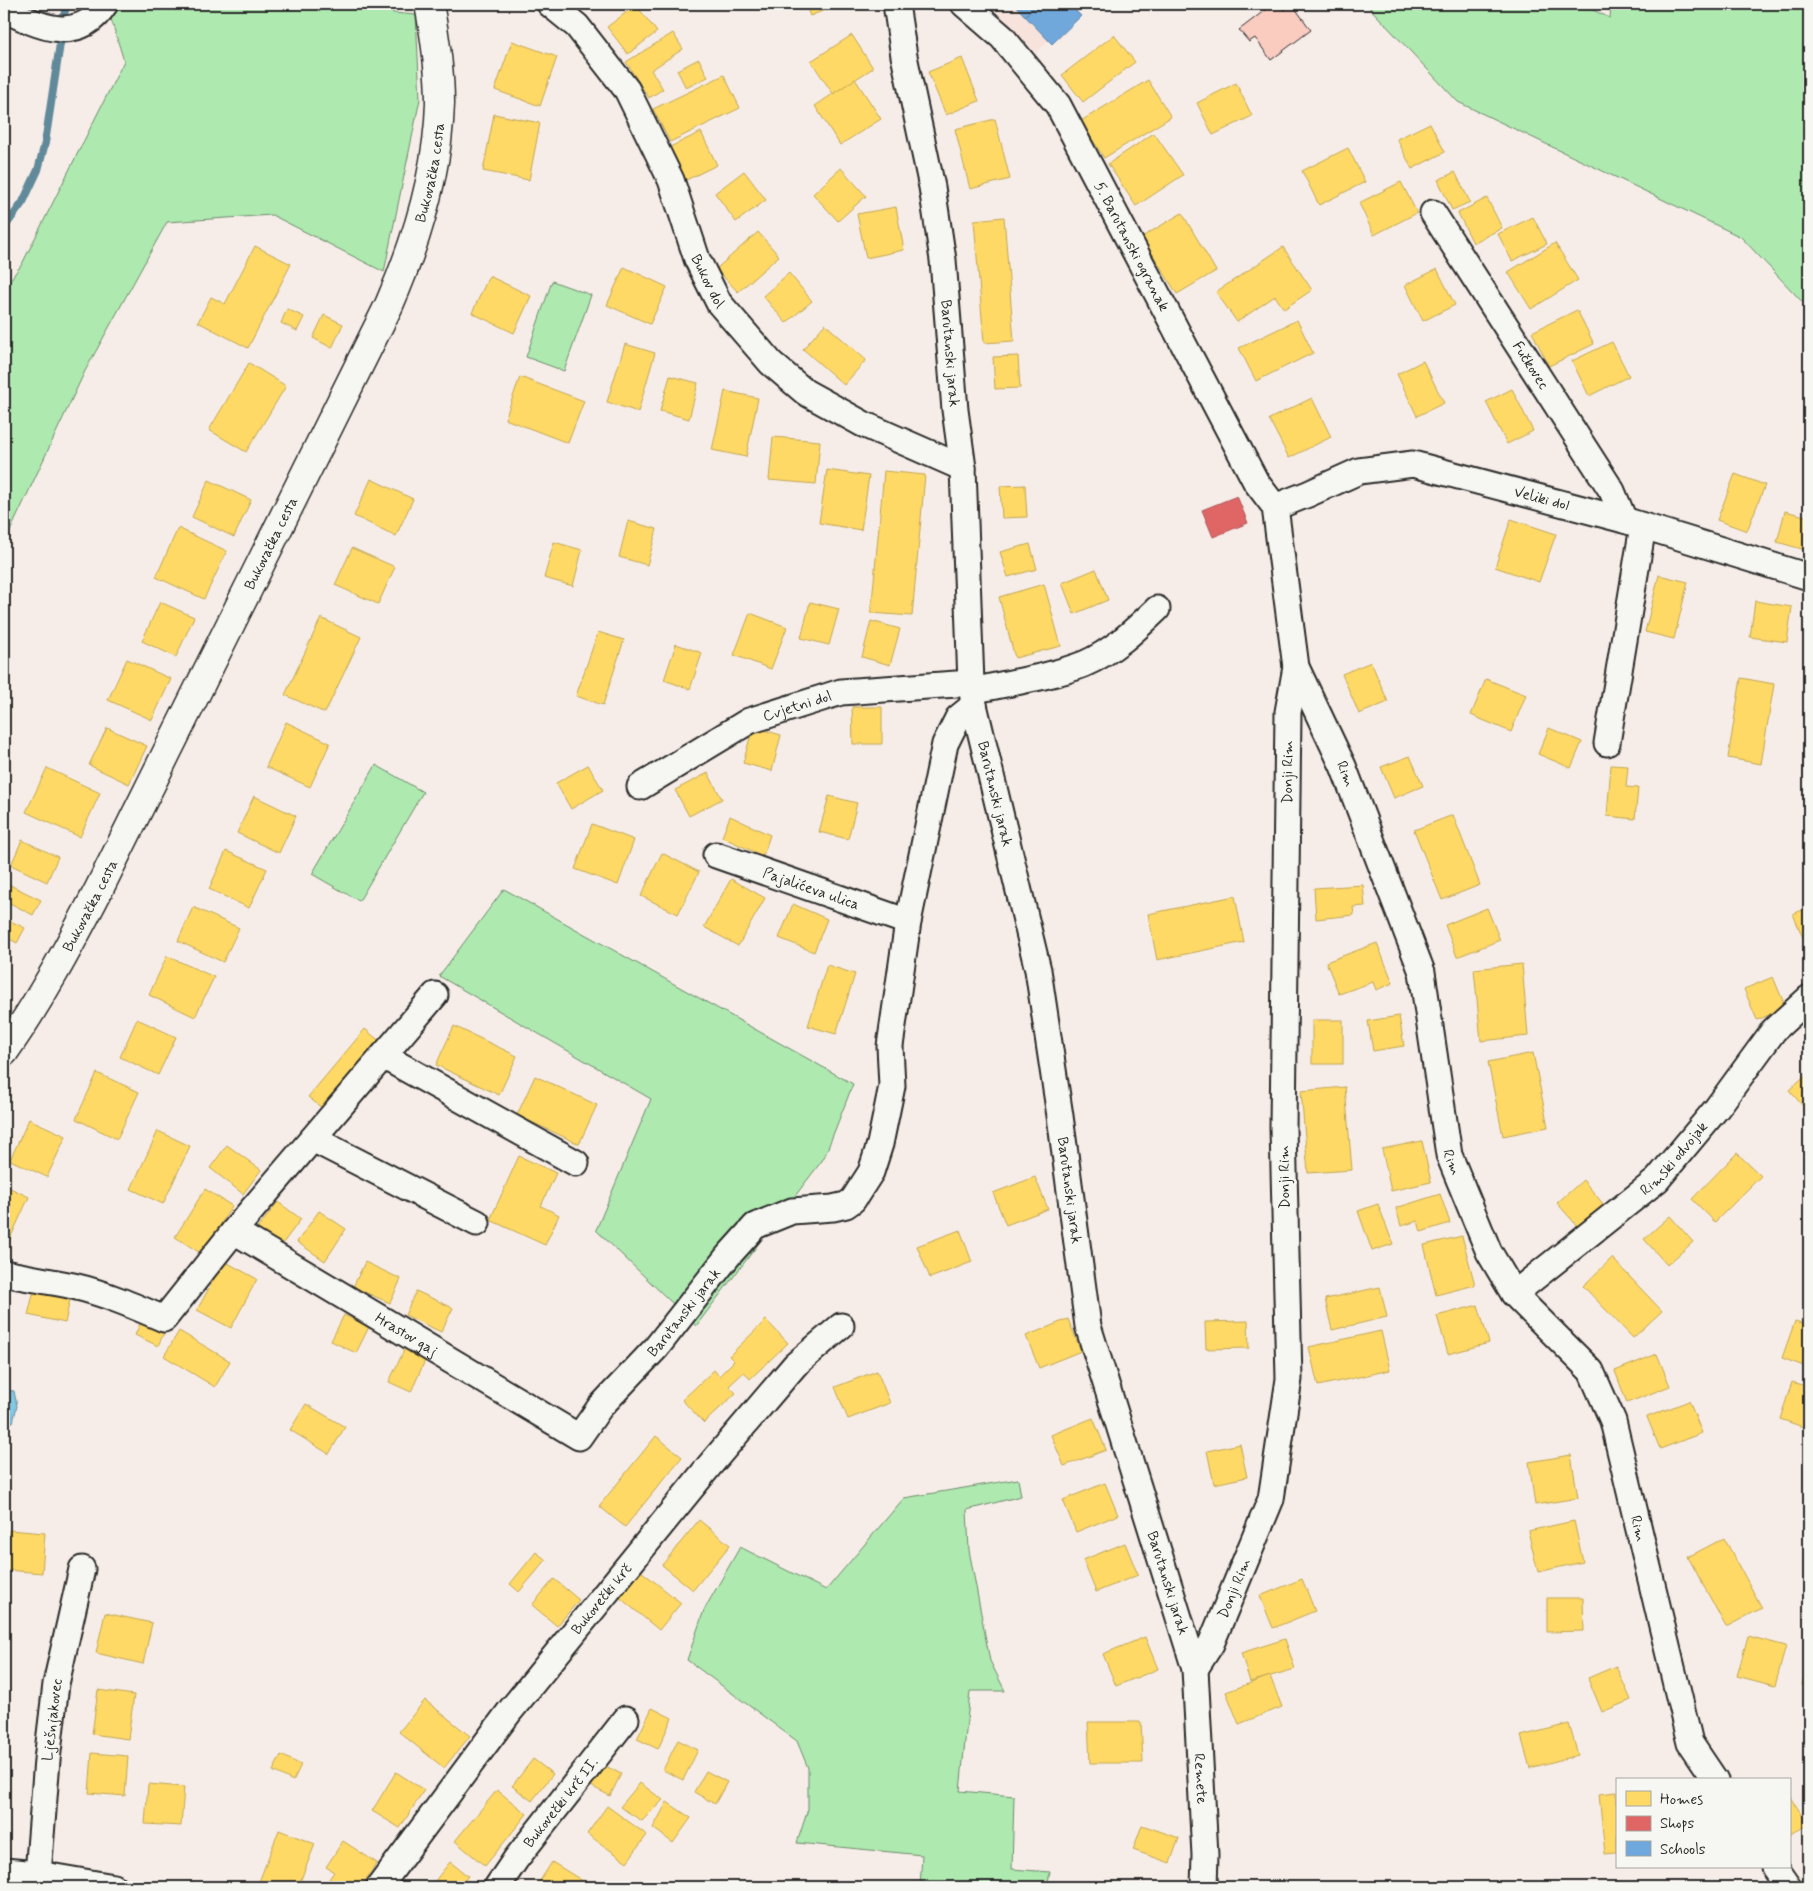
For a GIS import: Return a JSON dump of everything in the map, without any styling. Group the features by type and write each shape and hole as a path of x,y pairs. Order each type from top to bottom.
{"main road":[{"name":"Bukovačka cesta","path":"4,1052 32,1010 75,936 398,284 424,209 436,150 440,102 436,46 430,4"}],"street":[{"path":"4,9 39,25 63,29 92,20 105,4"},
{"name":"Bukov dol","path":"550,4 577,26 627,90 671,180 697,258 719,303 771,363 805,392 863,424 963,468"},
{"name":"Barutanski jarak","path":"896,4 904,56 932,187 941,251 955,410 963,468 972,693 1038,970 1088,1326 1195,1669"},
{"name":"5. Barutanski ogranak","path":"964,4 1002,37 1058,105 1256,482 1275,507"},
{"name":"Fučkovec","path":"1433,213 1633,523"},
{"name":"Veliki dol","path":"1275,507 1359,471 1413,464 1633,523 1809,577"},
{"name":"Rim","path":"1275,507 1296,667 1344,766 1422,972 1449,1155 1489,1252 1514,1294 1591,1371 1613,1421 1690,1743 1714,1778"},
{"path":"1607,742 1633,523"},
{"name":"Cvjetni dol","path":"640,787 749,721 841,692 972,693 1068,669 1085,663 1130,636 1157,609"},
{"name":"Donji Rim","path":"1195,1669 1211,1644 1272,1499 1289,1378 1283,1128 1288,712 1296,667"},
{"name":"Barutanski jarak","path":"579,1437 600,1407 656,1348 728,1256 756,1226 792,1211 833,1208 846,1205 853,1200 871,1172 880,1144 892,1086 890,1046 908,922 945,744 972,693"},
{"name":"Pajalićeva ulica","path":"716,855 908,922"},
{"path":"4,1273 93,1292 129,1304 164,1319 234,1231 435,995"},
{"name":"Rimski odvojak","path":"1514,1294 1657,1180 1717,1108 1774,1030 1809,998"},
{"path":"383,1056 576,1163"},
{"path":"313,1139 476,1223"},
{"name":"Hrastov gaj","path":"234,1231 579,1437"},
{"name":"Bukovečki krč","path":"379,1887 510,1711 698,1480 795,1365 841,1326"},
{"name":"Lješnjakovec","path":"38,1874 46,1760 56,1684 82,1568"},
{"name":"Remete","path":"1195,1669 1205,1855 1204,1887"},
{"name":"Bukovečki krč II.","path":"497,1887 516,1859 626,1719"},
{"path":"1775,1868 1788,1887"},
{"path":"4,1871 38,1874 114,1887"}],"shaded area":[{"path":"986,4 1087,4 1036,53"}],"green space":[{"path":"120,4 390,4 393,13 416,15 420,99 384,272 272,215 167,222 85,371 4,544 4,288 22,264 124,61 111,19"},
{"path":"1366,4 1580,4 1610,18 1611,4 1809,4 1809,309 1741,237 1458,102"},
{"path":"552,281 591,295 564,371 526,357"},
{"path":"376,765 423,792 359,901 312,874"},
{"path":"504,889 853,1084 824,1158 696,1326 596,1230 651,1099 439,976"},
{"path":"1018,1479 1021,1496 967,1510 969,1550 990,1661 1005,1691 970,1691 960,1791 1014,1796 1012,1869 1050,1872 1047,1887 920,1887 922,1855 797,1843 808,1809 808,1768 797,1741 687,1660 704,1610 740,1547 826,1590 904,1498"}],"water":[{"path":"4,1390 14,1391 17,1406 13,1422 4,1422"}],"building: Homes":[{"path":"805,4 840,4 810,16"},
{"path":"636,5 657,32 628,54 607,27"},
{"path":"673,33 683,49 651,70 663,89 649,98 626,62"},
{"path":"852,35 873,68 833,94 811,61"},
{"path":"1114,35 1135,62 1083,102 1062,75"},
{"path":"512,41 557,57 540,106 495,90"},
{"path":"962,58 979,101 946,115 928,72"},
{"path":"699,59 708,77 686,88 677,70"},
{"path":"724,75 740,108 670,142 653,109"},
{"path":"855,79 881,119 840,145 815,106"},
{"path":"1148,80 1171,117 1104,158 1081,121"},
{"path":"1236,83 1252,116 1213,135 1197,103"},
{"path":"494,114 540,123 529,180 483,171"},
{"path":"995,119 1010,179 970,189 955,129"},
{"path":"1430,123 1445,152 1412,169 1397,139"},
{"path":"701,132 717,165 686,180 670,147"},
{"path":"1154,133 1183,175 1136,206 1108,164"},
{"path":"1348,148 1365,182 1319,205 1302,171"},
{"path":"841,168 866,196 838,221 813,194"},
{"path":"744,171 766,200 736,222 715,193"},
{"path":"1455,172 1470,202 1452,210 1438,180"},
{"path":"1401,182 1417,213 1374,235 1359,203"},
{"path":"1487,198 1502,228 1473,243 1458,213"},
{"path":"896,207 904,250 866,258 857,214"},
{"path":"1182,213 1216,271 1177,294 1142,237"},
{"path":"1004,217 1014,341 984,343 974,220"},
{"path":"1533,217 1547,244 1512,261 1498,234"},
{"path":"758,232 779,256 738,292 716,269"},
{"path":"1555,243 1578,280 1531,309 1508,272"},
{"path":"255,246 291,264 248,348 198,322 211,297 225,304"},
{"path":"1283,247 1312,290 1284,309 1275,296 1237,322 1216,292"},
{"path":"624,267 667,287 650,324 607,305"},
{"path":"1437,269 1455,305 1423,321 1405,285"},
{"path":"789,273 812,301 786,323 763,296"},
{"path":"489,276 531,296 514,333 472,313"},
{"path":"287,309 304,317 297,331 281,323"},
{"path":"1577,310 1594,344 1549,366 1532,332"},
{"path":"324,315 343,324 332,348 313,338"},
{"path":"1297,320 1313,353 1256,381 1239,348"},
{"path":"825,324 866,360 844,385 803,349"},
{"path":"1612,342 1629,376 1589,396 1572,361"},
{"path":"625,344 655,353 638,412 607,402"},
{"path":"1018,356 1020,388 995,389 993,357"},
{"path":"1423,361 1444,403 1417,416 1397,374"},
{"path":"249,363 286,386 246,452 209,430"},
{"path":"670,376 698,383 689,419 660,411"},
{"path":"520,377 584,401 568,443 505,419"},
{"path":"1512,389 1533,431 1507,444 1486,402"},
{"path":"725,391 758,398 746,457 712,450"},
{"path":"1312,398 1331,437 1289,458 1269,419"},
{"path":"773,437 820,441 816,484 769,480"},
{"path":"827,470 869,476 861,530 819,523"},
{"path":"884,471 925,475 912,616 871,613"},
{"path":"1735,474 1765,485 1747,531 1717,520"},
{"path":"371,479 413,499 396,536 354,516"},
{"path":"209,480 251,500 234,537 192,517"},
{"path":"1025,485 1027,517 1002,518 1000,486"},
{"path":"1785,511 1809,517 1809,551 1777,542"},
{"path":"1511,519 1556,534 1539,582 1495,567"},
{"path":"628,521 657,529 647,565 619,557"},
{"path":"178,528 227,551 204,599 156,577"},
{"path":"554,542 582,550 573,586 544,578"},
{"path":"1030,544 1037,569 1008,577 1000,552"},
{"path":"352,548 395,567 378,604 335,585"},
{"path":"1096,569 1108,600 1074,614 1062,583"},
{"path":"1659,575 1688,582 1674,639 1645,632"},
{"path":"1044,584 1061,646 1015,658 999,597"},
{"path":"1755,601 1792,607 1787,642 1750,637"},
{"path":"160,602 194,617 176,657 142,641"},
{"path":"810,602 839,609 829,645 801,638"},
{"path":"750,613 787,627 771,669 734,655"},
{"path":"321,618 361,637 325,713 285,695"},
{"path":"871,621 900,629 890,665 862,657"},
{"path":"598,632 624,640 603,705 576,696"},
{"path":"676,644 702,653 690,689 664,680"},
{"path":"127,659 171,679 152,720 108,700"},
{"path":"1371,662 1388,702 1359,714 1342,674"},
{"path":"1741,678 1774,684 1761,764 1728,758"},
{"path":"1486,679 1526,695 1511,732 1471,715"},
{"path":"852,707 882,707 882,744 853,744"},
{"path":"286,722 330,743 310,787 266,767"},
{"path":"753,727 781,735 772,771 743,763"},
{"path":"107,728 147,746 129,784 89,765"},
{"path":"1549,728 1582,742 1571,768 1538,754"},
{"path":"1410,756 1423,786 1394,798 1381,767"},
{"path":"588,765 603,790 571,809 556,783"},
{"path":"1611,765 1628,766 1626,787 1638,788 1635,819 1607,816"},
{"path":"47,768 100,793 80,837 26,812"},
{"path":"708,773 722,799 689,816 675,790"},
{"path":"254,796 296,816 279,853 237,833"},
{"path":"829,796 857,803 848,839 819,832"},
{"path":"1453,815 1480,885 1442,900 1414,830"},
{"path":"730,816 770,835 763,856 722,837"},
{"path":"592,824 634,840 618,885 575,869"},
{"path":"22,840 58,857 47,882 11,865"},
{"path":"226,851 267,869 249,908 209,889"},
{"path":"662,853 699,872 678,914 641,896"},
{"path":"731,879 765,898 738,946 704,927"},
{"path":"6,883 41,900 33,915 4,900"},
{"path":"1363,885 1365,906 1353,907 1354,915 1316,919 1314,888"},
{"path":"1235,896 1244,942 1157,960 1148,914"},
{"path":"793,904 827,919 814,952 779,938"},
{"path":"193,907 239,928 223,962 178,941"},
{"path":"1809,907 1809,943 1806,945 1793,914"},
{"path":"1487,908 1500,940 1457,957 1445,925"},
{"path":"4,918 25,928 17,943 4,936"},
{"path":"1377,943 1393,983 1376,990 1373,982 1339,994 1326,962"},
{"path":"167,956 214,977 195,1017 149,995"},
{"path":"1522,964 1528,1036 1481,1041 1474,969"},
{"path":"827,965 855,974 836,1034 808,1026"},
{"path":"1773,977 1786,1008 1757,1020 1744,989"},
{"path":"1399,1016 1404,1046 1373,1051 1368,1021"},
{"path":"137,1019 176,1037 158,1075 120,1057"},
{"path":"1312,1020 1343,1020 1343,1064 1312,1064"},
{"path":"454,1026 517,1056 499,1095 436,1065"},
{"path":"365,1029 382,1043 326,1111 308,1097"},
{"path":"1533,1053 1548,1127 1503,1136 1488,1062"},
{"path":"1809,1072 1809,1113 1789,1090"},
{"path":"97,1073 139,1092 117,1139 76,1119"},
{"path":"535,1076 597,1105 579,1144 517,1115"},
{"path":"1345,1087 1352,1170 1308,1173 1301,1091"},
{"path":"29,1119 66,1136 47,1177 10,1160"},
{"path":"158,1131 190,1146 163,1204 131,1189"},
{"path":"1422,1141 1431,1182 1391,1191 1382,1149"},
{"path":"227,1145 261,1170 243,1194 210,1168"},
{"path":"1737,1153 1761,1176 1715,1222 1692,1199"},
{"path":"519,1156 556,1173 541,1206 559,1215 545,1245 490,1220"},
{"path":"1035,1177 1048,1209 1006,1225 993,1193"},
{"path":"1583,1180 1605,1206 1580,1229 1557,1203"},
{"path":"4,1185 29,1197 4,1252"},
{"path":"205,1189 232,1206 202,1254 175,1237"},
{"path":"1440,1194 1450,1223 1421,1232 1418,1221 1401,1226 1396,1208"},
{"path":"278,1202 301,1219 280,1247 257,1229"},
{"path":"1378,1204 1393,1244 1372,1251 1358,1211"},
{"path":"319,1211 346,1229 325,1261 297,1242"},
{"path":"1670,1216 1693,1242 1667,1265 1644,1239"},
{"path":"960,1230 972,1262 930,1278 917,1246"},
{"path":"1462,1236 1475,1285 1436,1295 1424,1245"},
{"path":"1612,1258 1662,1311 1633,1338 1583,1286"},
{"path":"224,1261 257,1279 231,1328 197,1310"},
{"path":"365,1262 401,1279 390,1303 353,1287"},
{"path":"35,1286 71,1294 65,1323 28,1315"},
{"path":"1380,1287 1387,1317 1332,1330 1325,1299"},
{"path":"416,1291 453,1308 441,1332 405,1315"},
{"path":"1478,1305 1489,1343 1448,1354 1437,1316"},
{"path":"144,1315 167,1326 158,1346 135,1335"},
{"path":"344,1315 369,1327 356,1353 331,1341"},
{"path":"1068,1319 1081,1351 1039,1368 1026,1336"},
{"path":"766,1320 788,1343 750,1379 744,1372 729,1386 736,1393 704,1423 682,1400 714,1370 719,1376 734,1361 729,1356"},
{"path":"1248,1321 1249,1348 1206,1349 1205,1322"},
{"path":"1795,1321 1809,1325 1809,1368 1782,1358"},
{"path":"179,1331 230,1361 215,1387 164,1356"},
{"path":"1381,1331 1390,1370 1318,1386 1309,1347"},
{"path":"406,1346 427,1356 411,1392 389,1382"},
{"path":"1657,1354 1670,1386 1627,1403 1615,1371"},
{"path":"877,1371 890,1403 848,1419 835,1387"},
{"path":"1792,1382 1809,1387 1809,1429 1780,1419"},
{"path":"1689,1401 1702,1433 1660,1449 1647,1417"},
{"path":"306,1404 345,1427 329,1454 290,1430"},
{"path":"1093,1418 1106,1450 1064,1466 1051,1435"},
{"path":"656,1436 682,1457 625,1527 599,1506"},
{"path":"1240,1444 1247,1477 1214,1484 1207,1451"},
{"path":"1571,1455 1578,1498 1535,1505 1529,1462"},
{"path":"1105,1483 1118,1515 1076,1532 1063,1500"},
{"path":"699,1520 730,1545 693,1590 662,1565"},
{"path":"1574,1521 1583,1562 1538,1572 1528,1531"},
{"path":"9,1530 45,1533 42,1573 6,1570"},
{"path":"1724,1538 1762,1608 1726,1627 1688,1557"},
{"path":"1125,1543 1138,1575 1096,1592 1083,1560"},
{"path":"536,1552 546,1560 519,1592 510,1584"},
{"path":"641,1571 681,1603 659,1630 619,1597"},
{"path":"554,1579 579,1600 557,1626 532,1605"},
{"path":"1302,1579 1315,1611 1273,1628 1260,1596"},
{"path":"1547,1598 1583,1598 1584,1631 1547,1632"},
{"path":"105,1613 152,1623 143,1664 96,1653"},
{"path":"1748,1636 1786,1646 1775,1686 1737,1676"},
{"path":"1145,1637 1158,1669 1116,1686 1103,1654"},
{"path":"1285,1639 1295,1669 1250,1682 1241,1653"},
{"path":"1809,1660 1809,1687 1802,1685"},
{"path":"1616,1666 1631,1700 1602,1712 1588,1678"},
{"path":"1270,1676 1282,1707 1239,1724 1226,1692"},
{"path":"98,1690 134,1695 128,1739 92,1734"},
{"path":"425,1700 470,1736 444,1768 399,1732"},
{"path":"652,1708 672,1718 658,1749 637,1739"},
{"path":"1088,1722 1141,1722 1143,1763 1090,1763"},
{"path":"1569,1724 1578,1755 1530,1768 1521,1736"},
{"path":"678,1740 698,1750 683,1780 663,1770"},
{"path":"92,1753 128,1756 125,1796 89,1793"},
{"path":"281,1755 301,1765 293,1781 273,1771"},
{"path":"533,1759 553,1774 532,1801 512,1786"},
{"path":"600,1763 621,1774 610,1796 589,1785"},
{"path":"706,1771 727,1782 715,1804 694,1792"},
{"path":"396,1772 424,1790 400,1828 372,1811"},
{"path":"640,1783 663,1800 642,1821 620,1807"},
{"path":"148,1784 184,1787 181,1826 145,1824"},
{"path":"497,1790 527,1814 485,1866 455,1841"},
{"path":"1616,1792 1616,1853 1605,1854 1599,1794"},
{"path":"1790,1797 1808,1824 1790,1835"},
{"path":"667,1802 691,1818 673,1843 653,1828"},
{"path":"607,1806 647,1835 627,1862 587,1834"},
{"path":"1142,1825 1179,1838 1170,1863 1133,1850"},
{"path":"279,1830 315,1844 298,1887 257,1887"},
{"path":"343,1841 377,1863 361,1887 342,1887 329,1879 334,1872 326,1867"},
{"path":"450,1862 468,1876 460,1887 430,1887"},
{"path":"552,1862 591,1886 536,1887"},
{"path":"1113,1882 1146,1887 1113,1887"}],"building: Shops":[{"path":"1237,496 1248,523 1213,537 1202,510"}],"building: Schools":[{"path":"1014,4 1038,4 1025,16"},
{"path":"1038,4 1069,4 1081,16 1052,44 1025,16"}],"building: Other":[{"path":"1273,4 1279,4 1284,10 1292,4 1311,30 1271,60 1255,38 1249,42 1239,30"}],"waterway":[{"path":"4,228 23,202 38,170 45,143 66,4"}]}
